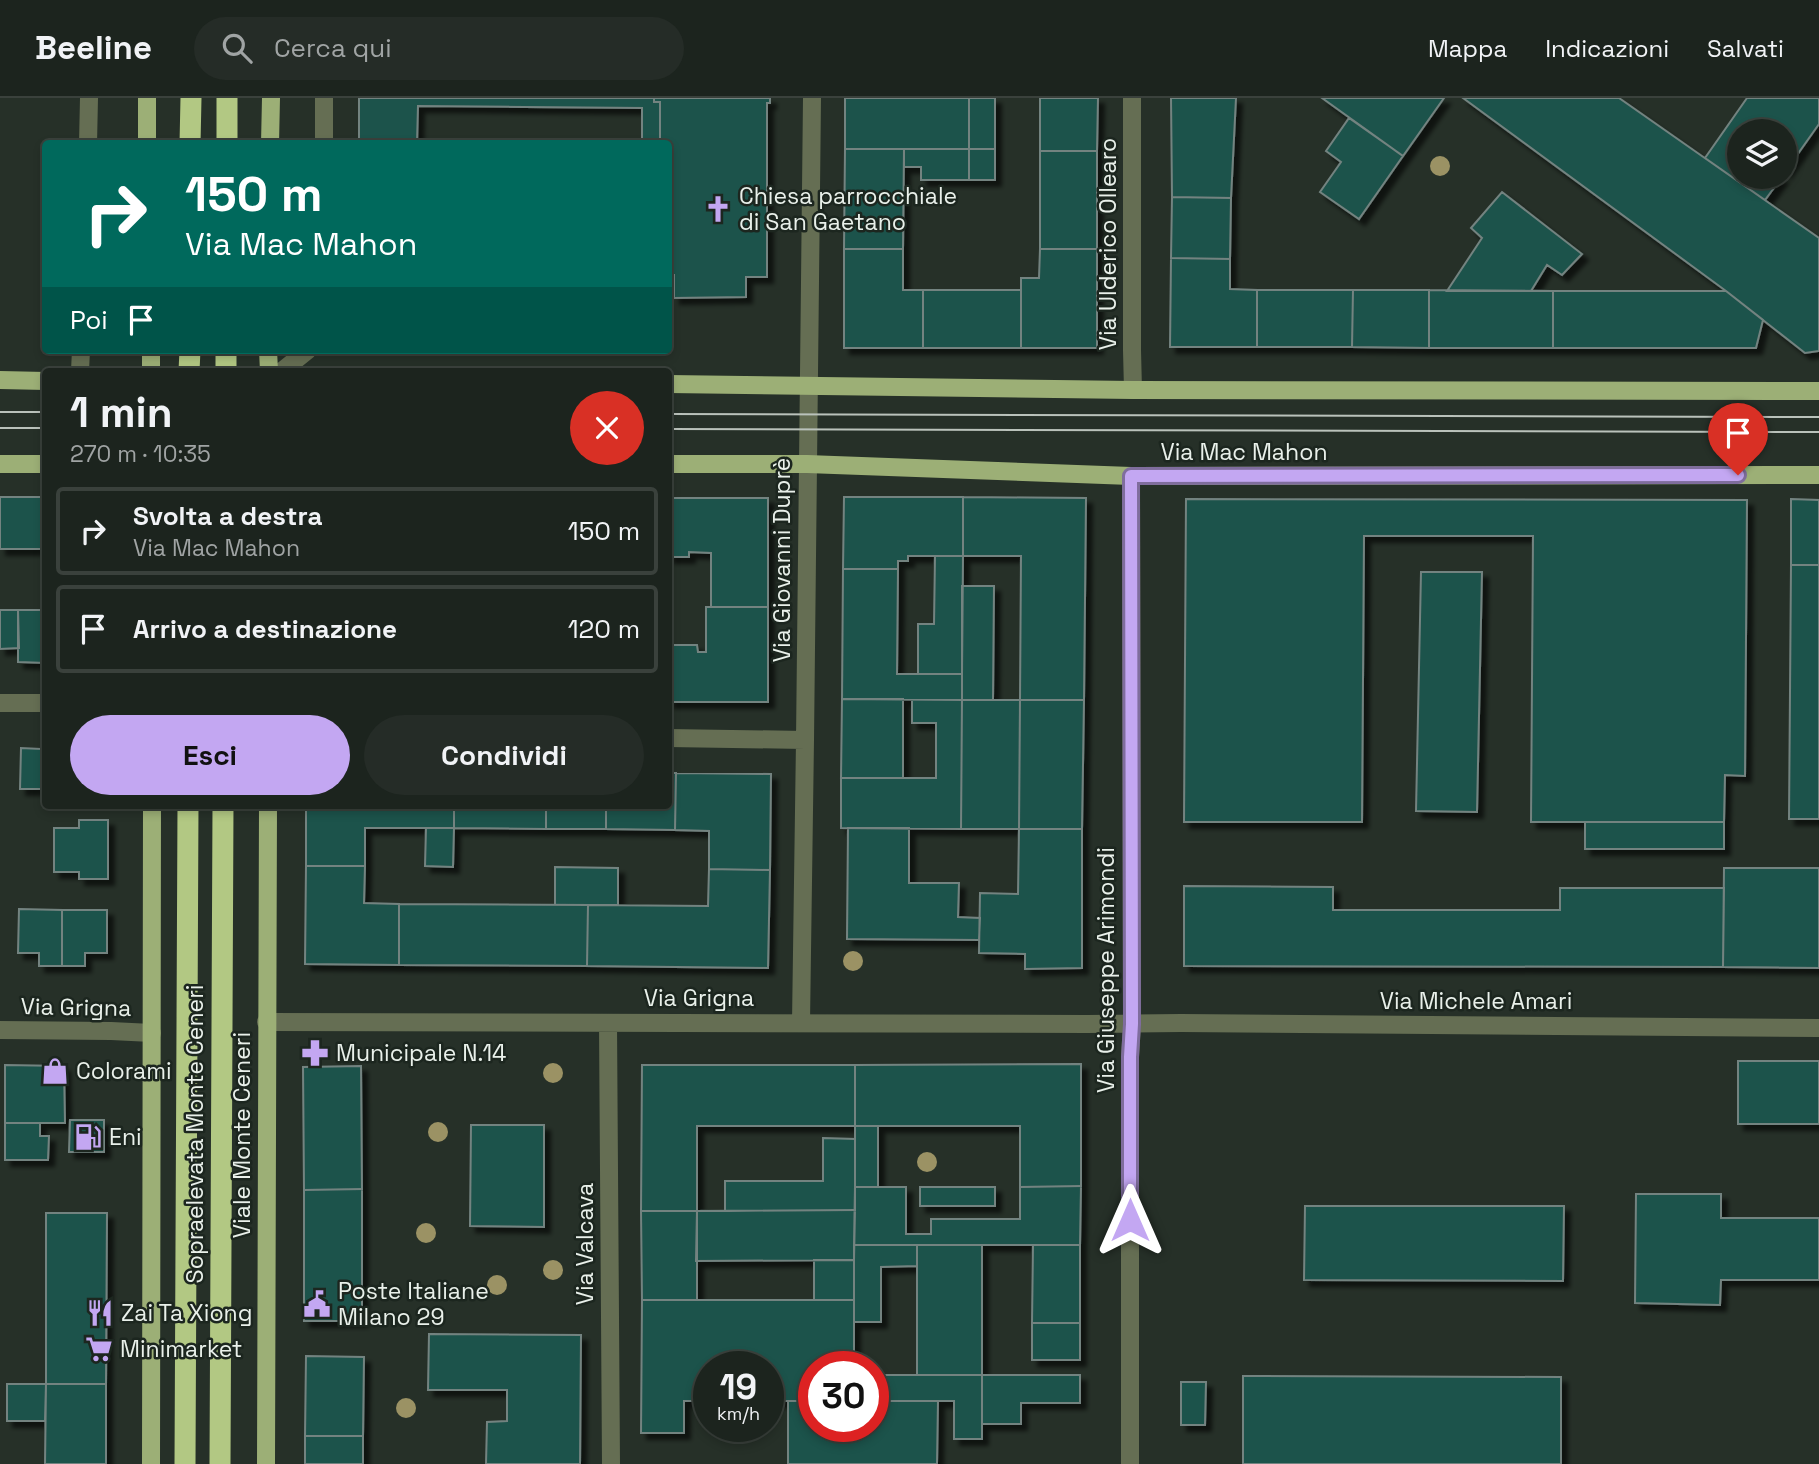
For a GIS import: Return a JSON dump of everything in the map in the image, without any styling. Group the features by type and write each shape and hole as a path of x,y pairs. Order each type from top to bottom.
{"highway":[{"path":"190,140 191,98"},
{"path":"227,98 227,140"},
{"name":"Sopraelevata Monte Ceneri","path":"185,1464 188,809"},
{"name":"Sopraelevata Monte Ceneri","path":"220,1464 223,809"}],"main road":[{"path":"147,98 147,140"},
{"path":"270,140 271,98"},
{"path":"0,380 42,380"},
{"path":"672,384 1133,390 1819,391"},
{"path":"0,464 42,464"},
{"name":"Via Mac Mahon","path":"672,464 807,464 1131,476 1819,475"},
{"path":"151,1464 152,809"},
{"name":"Viale Monte Ceneri","path":"266,1464 268,809"}],"street":[{"path":"88,140 89,98"},
{"path":"324,98 324,140"},
{"name":"Via Giovanni Duprè","path":"801,1023 811,98"},
{"name":"Via Ulderico Ollearo","path":"1132,98 1133,390"},
{"path":"286,368 303,354"},
{"name":"Via Giuseppe Arimondi","path":"1130,1464 1131,476"},
{"path":"0,703 42,703"},
{"path":"672,738 805,740"},
{"name":"Via Grigna","path":"266,1022 1132,1024"},
{"name":"Via Valcava","path":"608,1023 611,1464"},
{"name":"Via Michele Amari","path":"1132,1024 1819,1028"},
{"name":"Via Grigna","path":"0,1030 152,1033"}],"building":[{"path":"359,98 654,98 654,102 660,102 660,140 642,140 642,108 418,106 417,140 359,140"},
{"name":"Chiesa parrocchiale di San Gaetano","path":"654,98 770,98 770,103 767,103 767,277 746,277 746,297 674,298 672,140 660,140 660,102 654,102"},
{"path":"845,98 969,98 969,149 845,149"},
{"path":"969,98 995,98 995,149 969,149"},
{"path":"1040,98 1098,98 1097,151 1040,151"},
{"path":"1171,98 1236,98 1231,198 1172,197"},
{"path":"1322,98 1444,98 1403,156"},
{"path":"1463,98 1619,98 1727,174 1727,189 1749,189 1819,238 1819,351 1805,353 1726,291"},
{"path":"1747,98 1819,98 1819,124 1797,155 1797,119 1732,119"},
{"path":"1349,118 1403,156 1359,219 1320,192 1341,162 1326,151"},
{"path":"1727,127 1727,173 1705,158"},
{"path":"845,149 904,149 903,249 844,249"},
{"path":"904,149 969,149 969,180 921,180 921,167 904,167"},
{"path":"969,149 995,149 995,180 969,180"},
{"path":"1040,151 1097,151 1097,249 1040,249"},
{"path":"1749,189 1773,189 1765,200"},
{"path":"1502,192 1582,254 1562,275 1547,265 1531,291 1447,291 1482,238 1471,228"},
{"path":"1172,197 1231,198 1230,259 1171,258"},
{"path":"844,249 903,249 903,290 923,290 923,348 844,348"},
{"path":"1040,249 1097,249 1097,348 1021,348 1021,278 1039,278"},
{"path":"1171,258 1230,259 1230,289 1257,290 1257,347 1170,347"},
{"path":"923,290 1021,290 1021,348 923,348"},
{"path":"1257,290 1353,290 1352,347 1257,347"},
{"path":"1353,290 1429,290 1429,348 1352,347"},
{"path":"1429,290 1553,291 1553,348 1429,348"},
{"path":"1553,291 1726,291 1763,320 1756,348 1553,348"},
{"path":"0,497 42,497 42,549 0,549"},
{"path":"844,497 963,497 963,556 908,556 908,561 898,561 898,569 843,569"},
{"path":"963,497 1086,498 1084,700 1020,700 1021,556 963,556"},
{"path":"672,498 768,498 768,607 711,607 711,553 689,552 689,557 672,557"},
{"path":"1186,499 1747,500 1745,776 1725,775 1724,822 1531,822 1533,536 1364,536 1362,822 1184,822"},
{"path":"1791,499 1819,500 1819,565 1791,565"},
{"path":"935,556 963,556 962,674 918,674 918,624 934,624"},
{"path":"1791,565 1819,565 1819,819 1789,819"},
{"path":"843,569 898,569 897,674 962,674 962,700 842,699"},
{"path":"1421,572 1482,572 1477,812 1416,811"},
{"path":"962,586 994,586 993,700 962,700"},
{"path":"706,607 768,607 768,702 672,702 672,645 697,645 698,652 706,652"},
{"path":"0,610 18,610 19,648 0,649"},
{"path":"18,610 42,610 42,663 18,662"},
{"path":"842,699 903,699 903,778 841,778"},
{"path":"912,700 962,700 961,829 841,828 841,778 936,778 936,723 912,723"},
{"path":"962,700 1020,700 1019,829 961,829"},
{"path":"1020,700 1084,700 1082,829 1019,829"},
{"path":"42,734 42,789 20,789 21,748 41,749"},
{"path":"672,773 676,773 675,830 606,829 606,809 672,809"},
{"path":"676,773 771,774 770,870 709,869 709,831 675,830"},
{"path":"306,809 454,809 454,828 365,828 365,866 306,866"},
{"path":"454,809 546,809 546,829 454,828"},
{"path":"546,809 606,809 606,829 546,829"},
{"path":"79,820 108,820 108,879 79,879 79,872 54,872 54,828 79,828"},
{"path":"1585,822 1724,822 1724,849 1585,849"},
{"path":"426,828 454,828 453,867 425,866"},
{"path":"848,828 909,828 909,883 959,883 958,917 980,918 979,940 847,939"},
{"path":"1019,829 1082,829 1082,968 1025,969 1025,954 979,953 980,893 1018,894"},
{"path":"306,866 365,866 364,903 399,904 399,965 305,964"},
{"path":"555,867 618,868 618,905 555,905"},
{"path":"1724,868 1819,868 1819,968 1723,967"},
{"path":"709,869 770,870 768,968 587,966 588,905 708,906"},
{"path":"1184,886 1333,887 1333,910 1560,910 1560,888 1724,888 1723,967 1184,966"},
{"path":"399,904 588,905 587,966 399,965"},
{"path":"19,909 62,910 62,966 39,966 39,953 18,953"},
{"path":"62,910 107,910 107,953 85,953 85,966 62,966"},
{"path":"1738,1061 1819,1061 1819,1124 1738,1124"},
{"path":"1081,1064 1081,1186 1020,1187 1020,1126 855,1126 855,1065"},
{"path":"5,1065 64,1066 65,1123 5,1123"},
{"path":"642,1065 855,1065 855,1126 697,1126 697,1211 641,1211"},
{"path":"361,1066 362,1189 304,1190 303,1067"},
{"path":"70,1120 104,1120 104,1152 69,1152"},
{"path":"5,1123 40,1123 40,1136 49,1136 48,1160 5,1160"},
{"path":"471,1125 544,1125 544,1227 470,1226"},
{"path":"855,1126 878,1126 878,1187 855,1187"},
{"path":"823,1138 855,1139 855,1210 725,1211 725,1181 823,1181"},
{"path":"1081,1186 1080,1245 854,1245 855,1187 906,1187 906,1234 931,1234 931,1219 1020,1219 1020,1187"},
{"path":"920,1187 995,1187 995,1206 920,1206"},
{"path":"362,1189 362,1321 304,1321 304,1190"},
{"path":"1636,1194 1721,1194 1721,1218 1819,1218 1819,1280 1721,1280 1720,1305 1635,1303"},
{"path":"1305,1206 1564,1206 1563,1281 1304,1280"},
{"path":"855,1210 854,1260 696,1261 697,1211"},
{"path":"641,1211 697,1211 697,1300 642,1300"},
{"path":"46,1213 107,1213 106,1384 46,1384"},
{"path":"854,1245 917,1245 917,1266 881,1267 881,1322 854,1322"},
{"path":"917,1245 982,1245 982,1375 917,1375"},
{"path":"1033,1245 1080,1245 1080,1323 1032,1323"},
{"path":"814,1260 854,1260 854,1300 814,1300"},
{"path":"642,1300 854,1300 854,1351 798,1351 798,1401 784,1401 784,1351 693,1351 693,1401 684,1401 684,1433 641,1433"},
{"path":"1032,1323 1080,1323 1080,1360 1032,1360"},
{"path":"429,1334 581,1335 580,1464 486,1464 487,1422 507,1421 507,1390 428,1390"},
{"path":"306,1356 364,1357 363,1436 305,1436"},
{"path":"889,1375 982,1375 982,1439 954,1439 954,1401 889,1401"},
{"path":"982,1375 1080,1375 1080,1403 1021,1403 1021,1424 982,1424"},
{"path":"1243,1376 1561,1377 1561,1464 1243,1464"},
{"path":"1181,1382 1206,1382 1205,1425 1181,1425"},
{"path":"7,1384 46,1384 45,1421 7,1421"},
{"path":"46,1384 106,1384 106,1464 45,1464"},
{"path":"788,1401 798,1401 798,1442 889,1442 889,1401 938,1401 937,1464 788,1464"},
{"path":"305,1436 363,1436 363,1464 305,1464"}],"tram line":[{"path":"0,412 42,412"},
{"path":"672,414 1819,417"},
{"path":"0,428 42,428"},
{"path":"672,429 1819,432"}],"place":[{"name":"Chiesa parrocchiale di San Gaetano","path":"718,209"},
{"name":"Municipale N.14","path":"315,1053"},
{"name":"Colorami","path":"55,1071"},
{"name":"Eni","path":"88,1137"},
{"name":"Poste Italiane Milano 29","path":"317,1304"},
{"name":"Zai Ta Xiong","path":"100,1313"},
{"name":"Minimarket","path":"99,1349"}],"route":[{"path":"1130,1220 1131,476 1738,475"}]}
